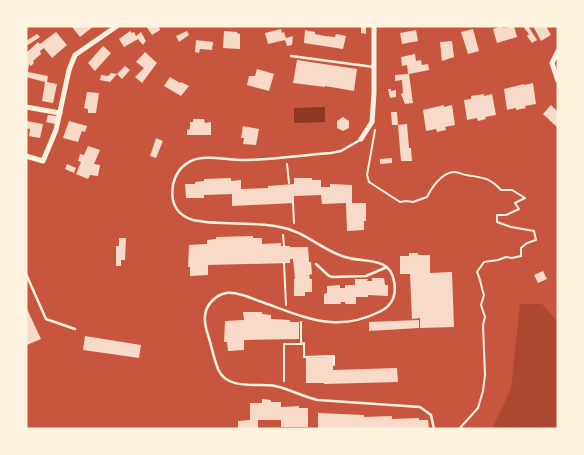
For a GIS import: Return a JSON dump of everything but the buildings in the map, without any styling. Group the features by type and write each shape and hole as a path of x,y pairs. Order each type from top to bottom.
{"street":[{"path":"26,156 43,161 56,130 69,70 76,54 117,26"},
{"path":"361,139 372,122 374,26"},
{"path":"558,51 552,63 558,81"},
{"path":"26,107 60,112"}],"lane":[{"path":"291,56 374,67"},
{"path":"361,139 341,151 247,160 196,159 187,163 180,170 173,186 175,205 178,211 188,218 200,222 256,224 294,231 336,254 347,258 378,262 387,267 394,278 395,290 392,302 383,310 370,316 340,322 323,321 241,295 225,293 218,296 209,304 204,319 219,371 222,375 236,384 284,388 306,398 318,400 420,406 431,415 434,429"},
{"path":"316,264 329,276 333,277 366,276 387,267"},
{"path":"26,274 46,319 75,329"}],"path":[{"path":"372,122 376,132 367,175 369,182 400,202 413,202 427,197 432,187 445,175 456,172 464,175 480,176 493,181 501,190 512,190 525,198 515,203 519,209 506,216 497,215 497,222 511,227 534,231 536,240 527,243 521,248 520,256 484,262 477,272 482,281 481,288 484,295 481,305 485,317 483,325 484,383 478,408 459,429"},
{"path":"287,156 289,183"},
{"path":"293,203 294,231"},
{"path":"283,228 284,246"},
{"path":"284,263 286,310"},
{"path":"301,314 301,344"},
{"path":"284,388 284,344 304,343 304,357 334,356 334,365"}],"shaded area":[{"path":"325,107 325,122 294,123 294,108"},
{"path":"520,304 542,304 558,322 558,429 492,429 511,389"}]}
